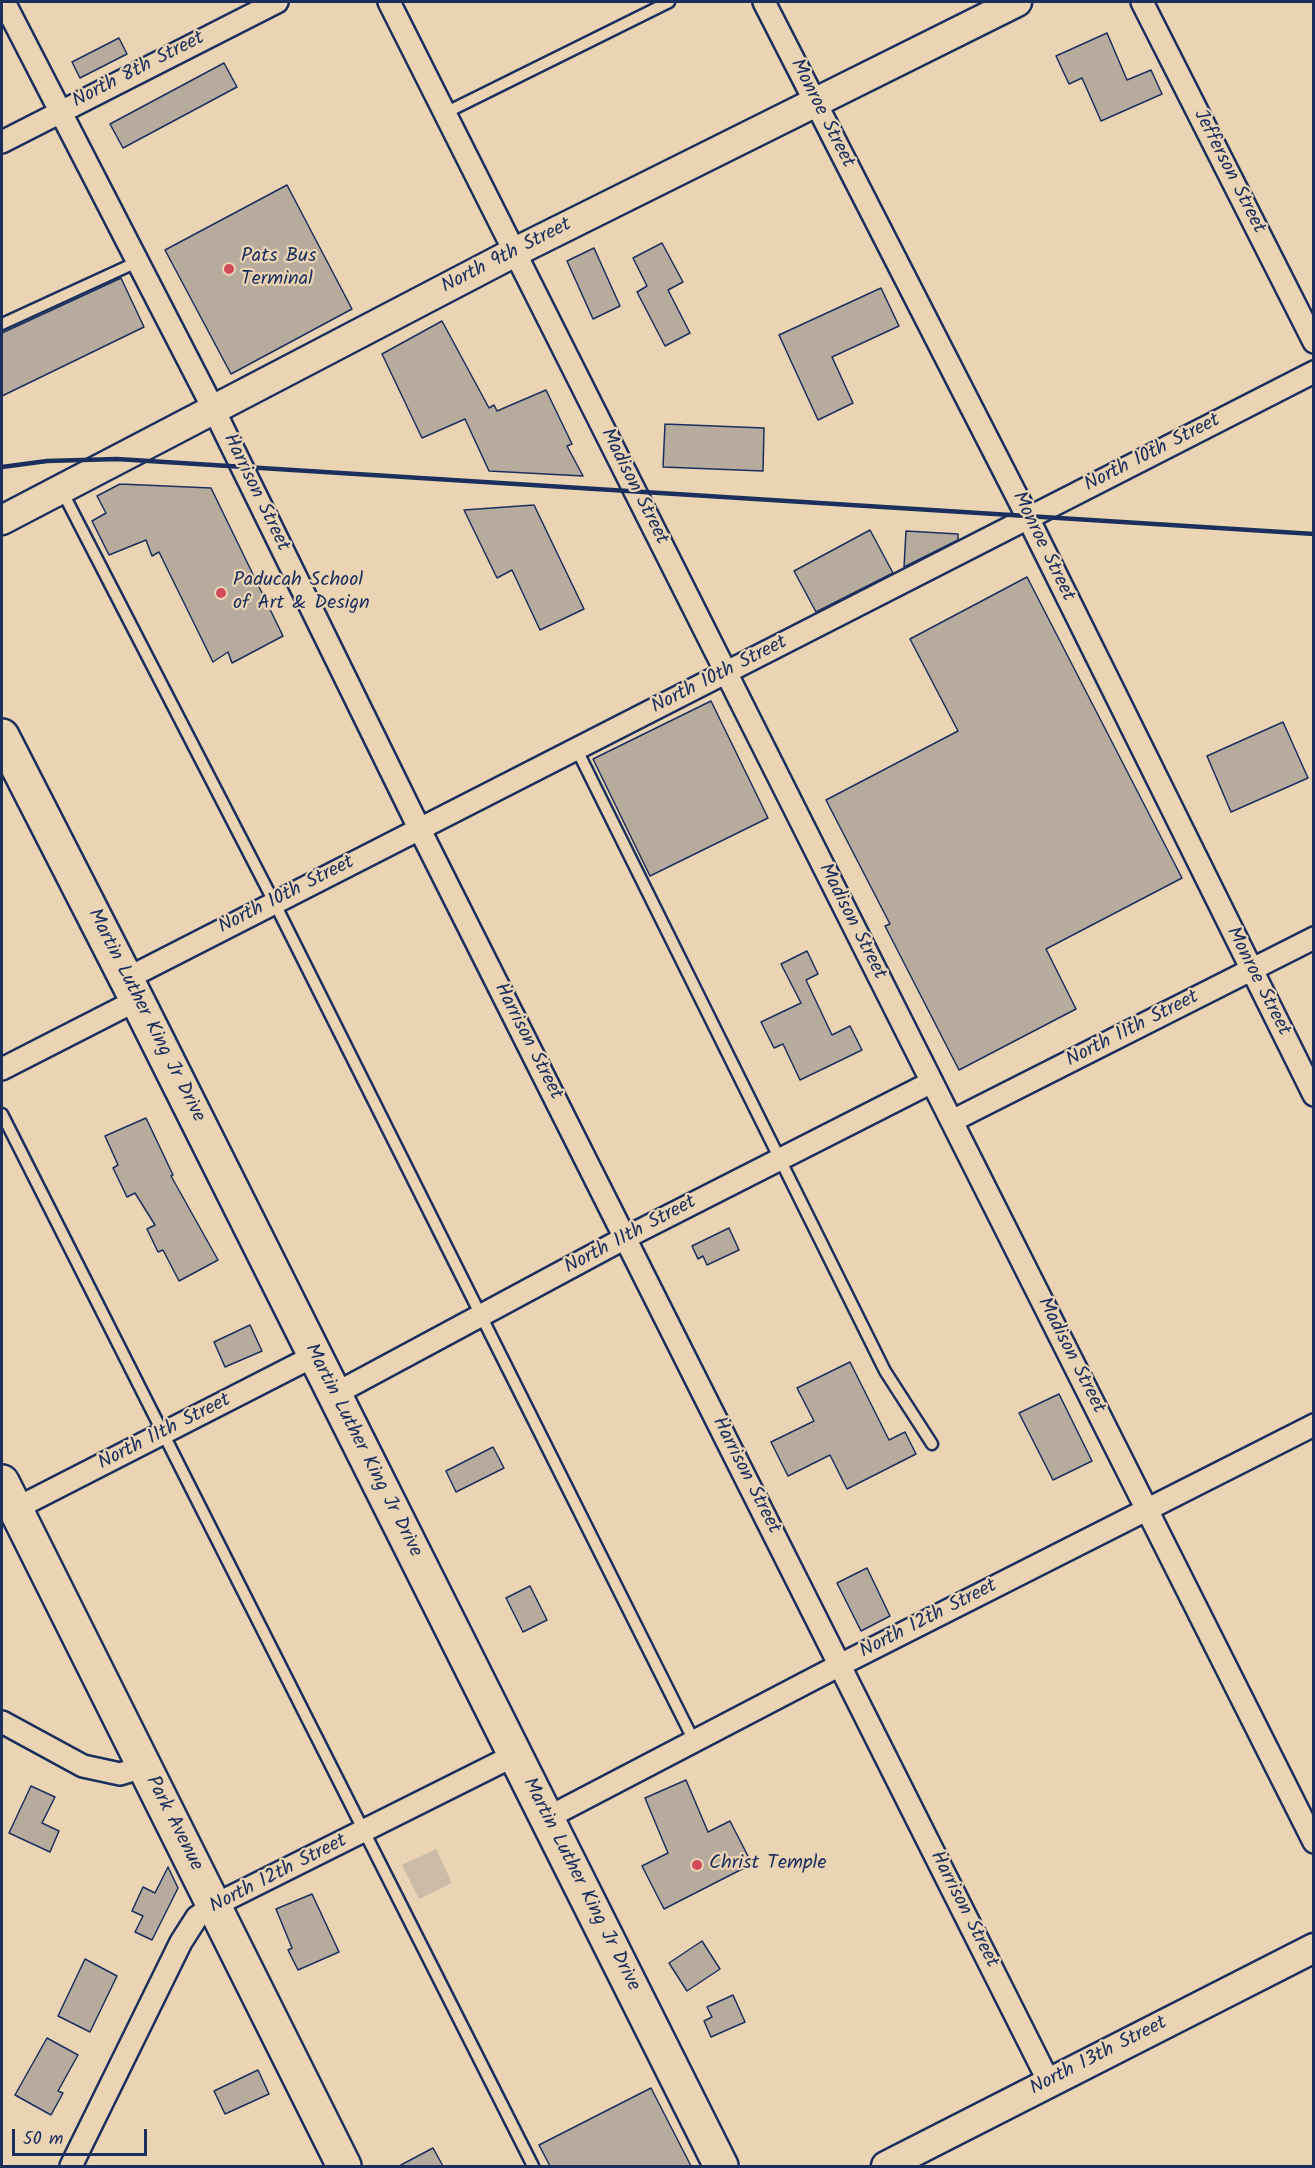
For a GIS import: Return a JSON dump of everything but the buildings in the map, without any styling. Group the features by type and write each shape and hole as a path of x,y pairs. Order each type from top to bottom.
{"main road":[{"name":"Martin Luther King Jr Drive","path":"2,736 132,989 333,1395 721,2166"},
{"name":"Park Avenue","path":"8,1496 344,2166"}],"street":[{"name":"Harrison Street","path":"4,2 214,410 419,828 1049,2082"},
{"name":"North 8th Street","path":"2,142 277,2"},
{"name":"Madison Street","path":"389,2 1314,1842"},
{"name":"Monroe Street","path":"764,2 1028,518 1314,1095"},
{"name":"North 9th Street","path":"2,520 515,252 814,101 1017,2"},
{"name":"Jefferson Street","path":"1142,2 1314,342"},
{"name":"North 10th Street","path":"2,1069 274,902 1314,372"},
{"name":"North 11th Street","path":"952,1121 1314,938"},
{"name":"North 11th Street","path":"333,1395 625,1238 932,1082"},
{"name":"North 11th Street","path":"8,1496 164,1435 314,1356"},
{"name":"North 12th Street","path":"547,1818 840,1665 1314,1425"},
{"path":"2,1722 83,1766 120,1774 143,1767"},
{"name":"North 12th Street","path":"71,2166 181,1942 197,1917 215,1905 515,1755"},
{"name":"North 13th Street","path":"886,2166 1314,1948"}],"lane":[{"path":"445,113 669,2"},
{"path":"2,324 137,262"},
{"path":"60,488 274,902 694,1741"},
{"path":"576,748 778,1160 885,1371 932,1444"},
{"path":"2,1114 366,1831 533,2166"}],"shaded area":[{"path":"436,1849 452,1883 419,1899 402,1865"}],"railway":[{"path":"2,467 47,461 117,459 1314,534"}],"place":[{"name":"Pats Bus Terminal","path":"229,269"},
{"name":"Paducah School of Art & Design","path":"221,593"},
{"name":"Christ Temple","path":"697,1865"}]}
